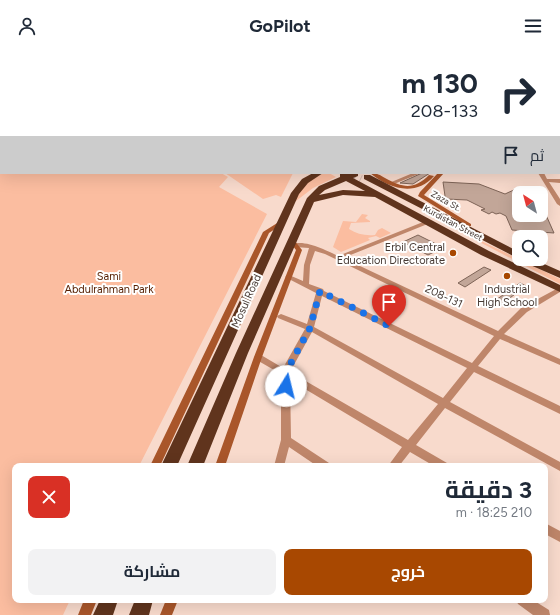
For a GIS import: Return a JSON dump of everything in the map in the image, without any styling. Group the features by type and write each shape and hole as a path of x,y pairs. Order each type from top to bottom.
{"highway":[{"path":"295,192 302,174"},
{"name":"Mosul Road","path":"170,463 295,192 306,181 317,174"},
{"name":"Mosul Road","path":"196,463 242,353 294,243 304,210 316,193 322,188 356,175"},
{"name":"Kurdistan Street","path":"356,175 469,225 512,248"},
{"name":"Kurdistan Street","path":"356,175 380,197 509,266 560,289"},
{"name":"Kurdistan Street","path":"356,175 512,253"},
{"name":"Kurdistan Street","path":"356,175 560,289"},
{"path":"304,210 316,200 337,192 355,192 380,197"},
{"path":"541,266 560,274"},
{"path":"546,266 560,274"},
{"path":"103,615 108,603"},
{"path":"139,615 143,603"}],"street":[{"path":"392,183 415,174"},
{"name":"Zaza St.","path":"356,175 399,186 414,187 424,183 434,174"},
{"name":"Zaza St.","path":"440,174 423,191 421,196 469,225"},
{"path":"542,174 559,201"},
{"path":"545,180 560,181"},
{"path":"155,463 266,232 282,222"},
{"path":"338,258 428,222"},
{"path":"221,463 258,356 299,250 294,243"},
{"name":"208-131","path":"294,243 338,258 560,362"},
{"path":"306,284 307,265 312,248"},
{"path":"289,277 306,284 560,410"},
{"path":"395,463 472,367 500,335 524,310 560,289"},
{"path":"280,463 286,440 286,372 310,328 320,291"},
{"path":"281,316 310,328 560,467"},
{"path":"258,356 437,463"},
{"path":"286,440 320,463"},
{"path":"548,530 560,537"},
{"path":"84,615 90,603"},
{"path":"166,615 171,603"},
{"path":"526,603 544,615"}],"green space":[{"name":"Sami Abdulrahman Park","path":"0,174 223,174 228,177 219,187 267,214 141,463 12,463 12,603 69,603 63,615 0,615"},
{"path":"226,174 292,174 281,197 276,195 263,199"},
{"path":"321,174 331,174 336,177 313,188 296,201 299,191 310,181"},
{"path":"362,214 368,215 365,218 370,222 351,223 349,229 368,235 375,235 378,230 382,228 391,233 380,238 376,236 368,238 370,240 341,252 333,247 343,221 356,222"},
{"path":"469,235 512,256 512,259 468,236"},
{"path":"526,266 533,266 560,279 560,284"}],"building":[{"path":"420,174 428,174 413,184 400,183"},
{"path":"443,182 479,184 505,194 512,191 512,222 548,222 548,220 554,233 548,233 548,230 512,230 506,216 500,213 496,214 492,212 489,214 481,210 485,209 467,200 446,199"},
{"name":"Erbil Central Education Directorate","path":"418,235 442,248 428,255 403,242"},
{"path":"484,267 491,270 465,287 458,283"},
{"path":"520,283 526,286 499,306 493,302"}],"tunnel":[{"path":"351,174 361,179"}],"place":[{"name":"Erbil Central Education Directorate","path":"453,253"},
{"name":"Industrial High School","path":"507,276"}],"route":[{"path":"286,386 286,372 310,328 320,291 389,326"}]}
